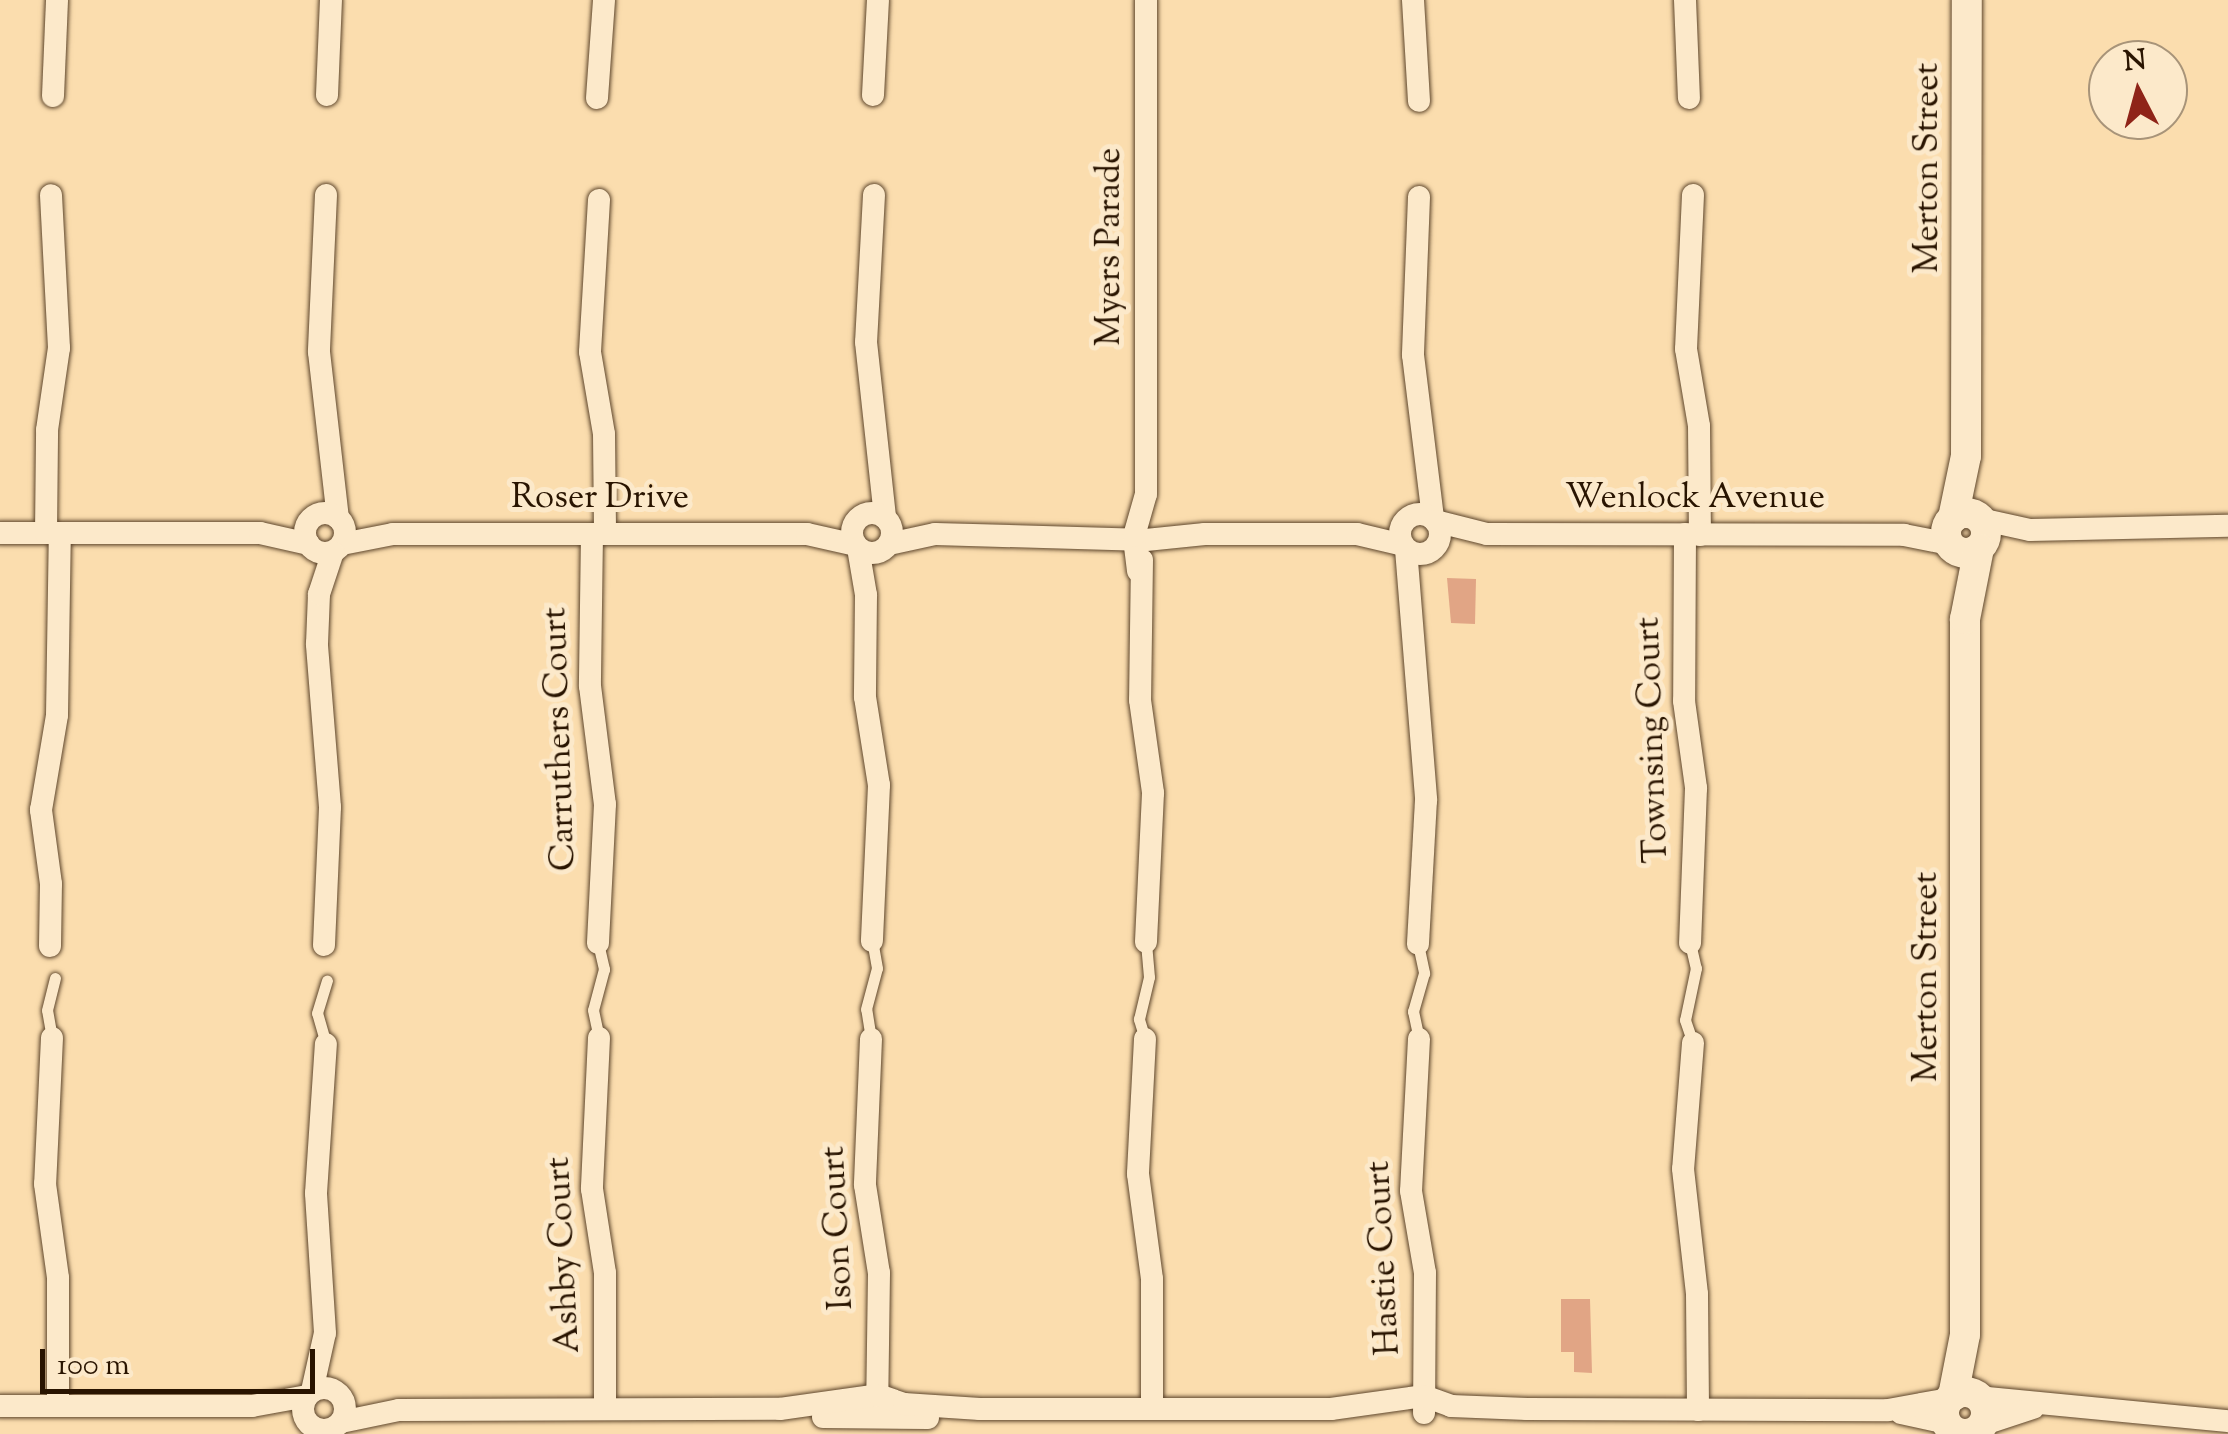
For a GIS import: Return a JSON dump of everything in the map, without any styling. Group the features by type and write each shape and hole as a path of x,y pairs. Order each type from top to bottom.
{"street":[{"path":"53,96 57,0"},
{"path":"326,96 331,0"},
{"path":"597,98 604,0"},
{"path":"873,94 878,0"},
{"name":"Myers Parade","path":"1146,0 1146,494 1138,572 1140,700 1153,793 1146,942"},
{"path":"1413,0 1419,101"},
{"path":"1685,0 1690,98"},
{"name":"Merton Street","path":"1964,1416 1966,0"},
{"path":"874,194 866,342 886,519"},
{"path":"50,946 51,884 41,810 57,715 53,533 46,430 59,348 52,195"},
{"path":"326,195 319,352 339,518"},
{"name":"Townsing Court","path":"1690,943 1696,788 1684,701 1699,426 1686,349 1693,195"},
{"path":"1419,196 1414,355 1434,520"},
{"name":"Carruthers Court","path":"598,942 605,804 590,686 604,434 590,352 600,200"},
{"path":"324,945 330,807 320,700 320,537 333,472"},
{"path":"872,941 880,806 865,696 866,594 867,538 880,476"},
{"path":"1418,944 1426,800 1413,698 1411,595 1415,539 1426,478"},
{"name":"Roser Drive","path":"320,537 339,518 392,534"},
{"name":"Roser Drive","path":"867,538 886,519 935,534"},
{"name":"Wenlock Avenue","path":"1415,539 1434,520 1487,534"},
{"name":"Wenlock Avenue","path":"1141,534 1356,534 1415,539 1487,534 1904,534 2228,526"},
{"name":"Roser Drive","path":"0,533 260,533 320,537 808,534 867,538 935,534 1141,534"},
{"path":"52,1038 45,1184 58,1278 58,1406"},
{"name":"Ashby Court","path":"599,1038 592,1189 605,1272 605,1408"},
{"path":"1145,1039 1138,1174 1152,1280 1152,1409"},
{"name":"Hastie Court","path":"1419,1039 1412,1191 1425,1272 1424,1405"},
{"name":"Ison Court","path":"871,1040 865,1185 878,1273 878,1404"},
{"path":"1693,1043 1683,1169 1698,1294 1698,1410"},
{"path":"324,1427 341,1396 325,1333 316,1193 326,1044"},
{"path":"324,1427 310,1394 325,1333"},
{"path":"0,1406 252,1406 330,1388 341,1396 399,1410"},
{"path":"252,1406 324,1427 399,1410 780,1408 851,1419 878,1404 910,1420 980,1409 1332,1409 1424,1405 1888,1410 1964,1416 2041,1406 2228,1421"}],"lane":[{"path":"871,1040 866,1009 878,968 872,941"},
{"path":"598,942 604,969 593,1010 599,1038"},
{"path":"1145,1039 1139,1019 1149,977 1146,942"},
{"path":"1690,943 1696,968 1685,1020 1693,1043"},
{"path":"1418,944 1424,974 1413,1011 1419,1039"},
{"path":"52,1038 47,1010 56,978"},
{"path":"326,1044 317,1013 327,981"}],"building":[{"path":"1447,578 1476,579 1475,624 1451,623"},
{"path":"1561,1299 1590,1299 1592,1373 1574,1372 1574,1352 1561,1352"}]}
